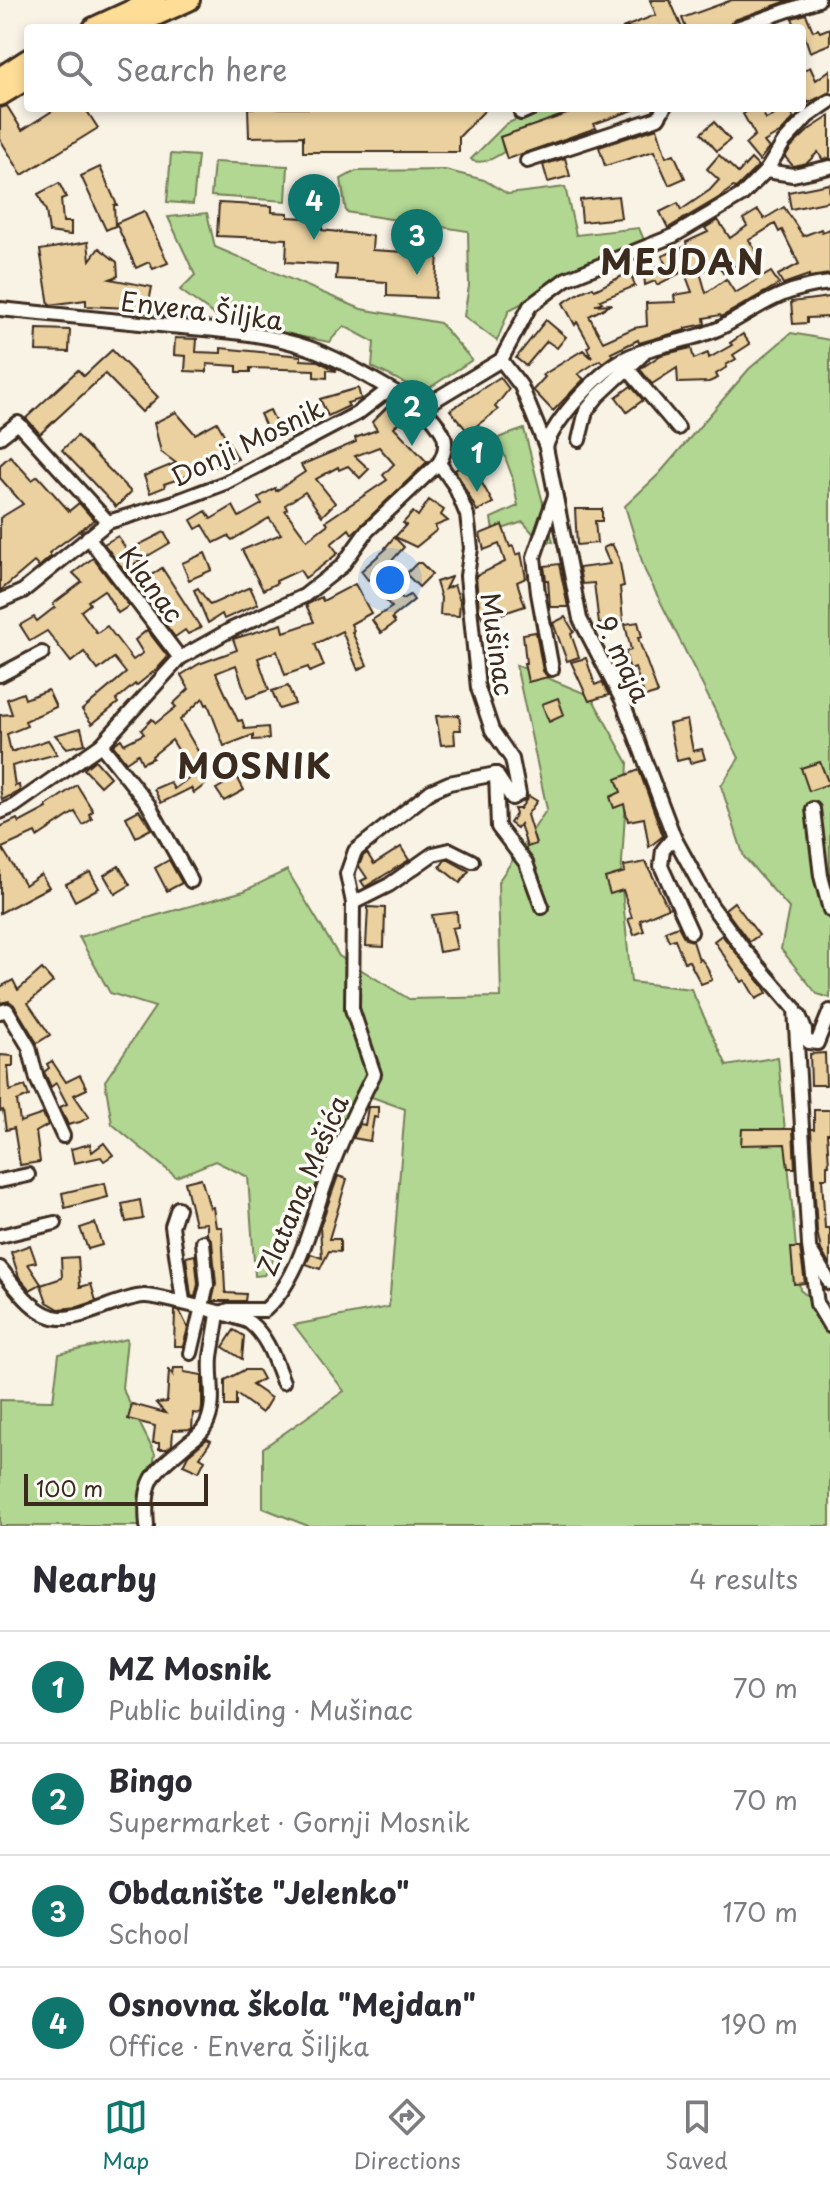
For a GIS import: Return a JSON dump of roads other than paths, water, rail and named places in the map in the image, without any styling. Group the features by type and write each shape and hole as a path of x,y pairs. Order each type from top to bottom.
{"main road":[{"path":"103,24 155,0"},
{"path":"136,24 189,0"},
{"path":"0,78 24,63"},
{"path":"0,95 24,80"}],"street":[{"path":"749,24 818,0"},
{"path":"0,812 14,806 101,745 180,658 230,630 304,596 342,566 367,531 439,463 448,444 423,407 501,360 530,306 566,279 673,236 742,195 766,171 792,133 808,116 830,101"},
{"path":"527,161 658,118 662,112"},
{"path":"766,171 793,175 830,167"},
{"path":"546,447 550,432 562,414 626,358 720,328 772,297 798,287 830,283"},
{"name":"Envera Šiljka","path":"0,309 273,339 307,347 341,362 423,407"},
{"path":"579,440 586,411 647,350"},
{"name":"9. maja","path":"501,360 521,386 546,447 580,619 622,700 674,837 711,905 745,951 795,1009 809,1042 817,1043 830,1011"},
{"path":"627,368 678,428"},
{"name":"Donji Mosnik","path":"0,601 23,591 108,522 225,483 358,413 388,390"},
{"path":"0,437 18,423 108,522"},
{"name":"Mušinac","path":"439,463 455,486 467,515 471,548 467,576 478,688 492,730 512,759 519,794 512,798 496,774"},
{"path":"552,669 534,557 556,492"},
{"name":"Klanac","path":"88,537 180,658"},
{"path":"0,675 42,653"},
{"path":"101,745 148,804 191,881"},
{"path":"472,861 450,850 433,854 389,885 353,903 347,874 355,851 431,791 449,783 496,774 498,827 526,863 542,907"},
{"path":"813,809 821,876 830,910"},
{"path":"674,837 663,850 661,866 691,932"},
{"name":"Zlatana Mešića","path":"218,1314 229,1310 265,1310 278,1299 287,1285 339,1150 374,1074 352,1009 353,903"},
{"path":"795,1009 809,1246 817,1304 830,1326"},
{"path":"0,1012 7,1010 29,1047 37,1079 63,1136"},
{"path":"0,1181 28,1175"},
{"path":"178,1208 172,1226 183,1301"},
{"path":"0,1236 55,1223"},
{"path":"191,1353 207,1285 203,1242"},
{"path":"809,1246 830,1283"},
{"name":"Zlatana Mešića","path":"0,1268 18,1291 43,1312 61,1318 144,1295 183,1301 200,1309 250,1322 270,1348 283,1382"},
{"path":"147,1526 146,1496 156,1469 199,1434 206,1424 212,1405 211,1360 218,1314"}],"place":[{"name":"Osnovna škola \"Mejdan\"","path":"314,240"},
{"name":"Obdanište \"Jelenko\"","path":"417,275"},
{"name":"Bingo","path":"412,446"},
{"name":"MZ Mosnik","path":"477,492"}],"district":[{"name":"MEJDAN","path":"683,261"},
{"name":"MOSNIK","path":"255,765"}]}
